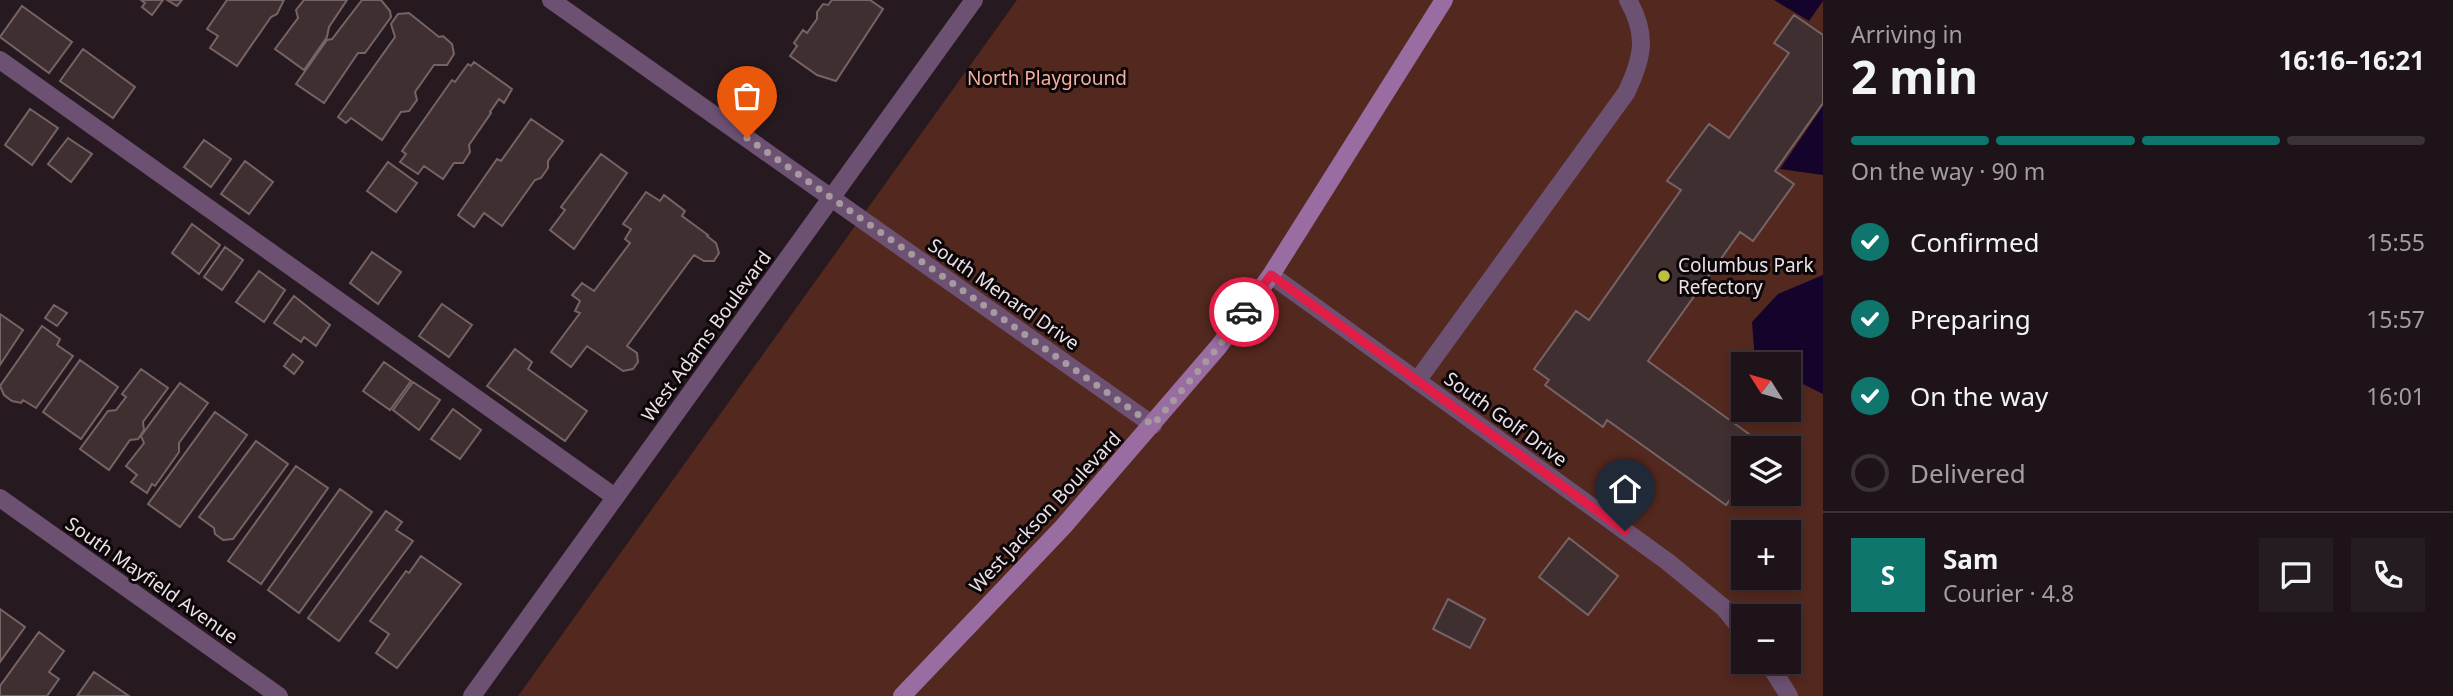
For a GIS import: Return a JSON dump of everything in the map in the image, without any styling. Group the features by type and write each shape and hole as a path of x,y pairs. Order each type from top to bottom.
{"street":[{"name":"South Menard Drive","path":"551,0 1153,425"},
{"name":"West Adams Boulevard","path":"471,696 974,0"},
{"name":"West Jackson Boulevard","path":"902,696 1063,527 1219,346 1271,275 1444,0"},
{"path":"1417,381 1626,93 1640,64 1641,38 1637,15 1628,0"},
{"path":"0,60 615,497"},
{"name":"South Golf Drive","path":"1271,275 1668,562 1731,616"},
{"name":"South Mayfield Avenue","path":"0,498 279,696"},
{"path":"1775,674 1789,696"}],"green space":[{"name":"North Playground","path":"1017,0 1823,0 1823,696 518,696"}],"shaded area":[{"path":"1774,0 1823,0 1823,1 1809,21"},
{"path":"1823,106 1823,175 1780,169"},
{"path":"1823,275 1823,394 1801,383 1801,352 1754,352 1752,322 1778,294"}],"building":[{"path":"141,0 163,0 152,15 142,7 145,3"},
{"path":"167,0 182,0 177,6"},
{"path":"227,0 284,0 277,14 271,17 237,66 210,48 218,36 207,29"},
{"path":"304,0 347,0 329,27 327,37 304,70 275,49 298,18 296,10"},
{"path":"362,0 381,0 390,11 391,17 365,53 358,53 324,103 296,84 327,40 332,39"},
{"path":"832,0 870,0 883,9 836,81 817,75 790,56 797,46 794,43 803,30 807,33 823,4 828,5"},
{"path":"22,6 72,42 49,73 0,37"},
{"path":"409,13 452,44 454,54 447,65 434,65 415,92 417,100 409,111 401,112 382,140 351,118 346,123 338,117 395,37 391,24 398,14"},
{"name":"Columbus Park Refectory","path":"1794,15 1823,35 1823,103 1775,171 1794,184 1753,241 1740,232 1648,361 1752,436 1731,436 1731,498 1726,505 1607,420 1603,427 1545,385 1549,380 1534,369 1576,311 1589,320 1681,190 1667,181 1709,124 1729,138 1789,53 1774,43"},
{"path":"83,49 135,87 113,118 60,81"},
{"path":"474,62 512,89 504,103 499,99 490,112 469,145 470,152 463,163 454,163 443,179 424,166 418,174 400,162 406,154 402,151 452,80 455,82 468,64 471,66"},
{"path":"30,109 58,128 32,165 5,145"},
{"path":"531,119 563,141 548,161 548,168 541,178 535,180 502,226 484,213 474,227 458,215 497,159 501,161"},
{"path":"68,138 92,154 71,182 48,164"},
{"path":"204,140 231,159 211,187 184,167"},
{"path":"601,154 627,173 574,249 550,230 565,210 561,207"},
{"path":"245,161 273,182 249,214 221,194"},
{"path":"388,162 417,183 396,212 367,191"},
{"path":"646,192 660,201 664,195 685,211 682,216 716,243 719,253 714,261 704,261 694,255 627,346 637,353 638,362 633,369 623,371 587,346 571,367 551,352 580,313 575,311 580,301 572,295 582,283 594,291 630,243 625,239 631,229 623,224"},
{"path":"192,224 220,245 199,274 172,253"},
{"path":"225,247 243,260 222,290 204,277"},
{"path":"372,252 401,272 378,304 350,283"},
{"path":"259,271 285,290 264,322 236,302"},
{"path":"294,296 330,325 316,346 304,337 301,342 274,323"},
{"path":"442,304 472,325 449,357 419,336"},
{"path":"54,305 67,313 57,326 45,318"},
{"path":"0,314 23,330 0,365"},
{"path":"42,326 60,339 57,345 73,356 36,408 23,400 21,403 12,401 4,395 0,386"},
{"path":"515,349 532,362 528,369 587,411 565,441 487,386"},
{"path":"293,354 303,362 294,374 284,366"},
{"path":"80,360 118,387 81,439 43,412"},
{"path":"384,362 411,381 390,410 363,391"},
{"path":"141,369 168,388 143,422 144,430 138,439 130,440 109,470 80,449 108,411 116,410 126,397 122,394"},
{"path":"413,382 440,400 419,430 393,410"},
{"path":"180,383 208,403 179,443 179,452 147,493 131,482 137,475 126,466 144,443 141,436"},
{"path":"453,409 481,430 460,459 431,439"},
{"path":"215,412 247,435 180,527 148,504"},
{"path":"256,441 288,464 233,539 223,540 215,534 214,528 199,517"},
{"path":"296,466 328,488 261,584 228,561"},
{"path":"340,489 372,512 299,613 268,590"},
{"path":"386,511 402,522 396,530 413,541 339,641 308,618"},
{"path":"1569,538 1618,576 1588,615 1539,577"},
{"path":"421,556 461,584 397,668 376,653 389,634 370,621 406,571 409,573"},
{"path":"1448,599 1485,619 1470,648 1433,629"},
{"path":"0,609 25,627 0,662"},
{"path":"39,632 64,651 49,672 59,679 47,696 0,696 0,686"},
{"path":"94,672 129,696 77,696"}],"way so far":[{"path":"747,138 1153,425 1244,312"}],"place":[{"name":"Columbus Park Refectory","path":"1664,276"}],"route":[{"path":"1244,312 1271,275 1625,531"}]}
